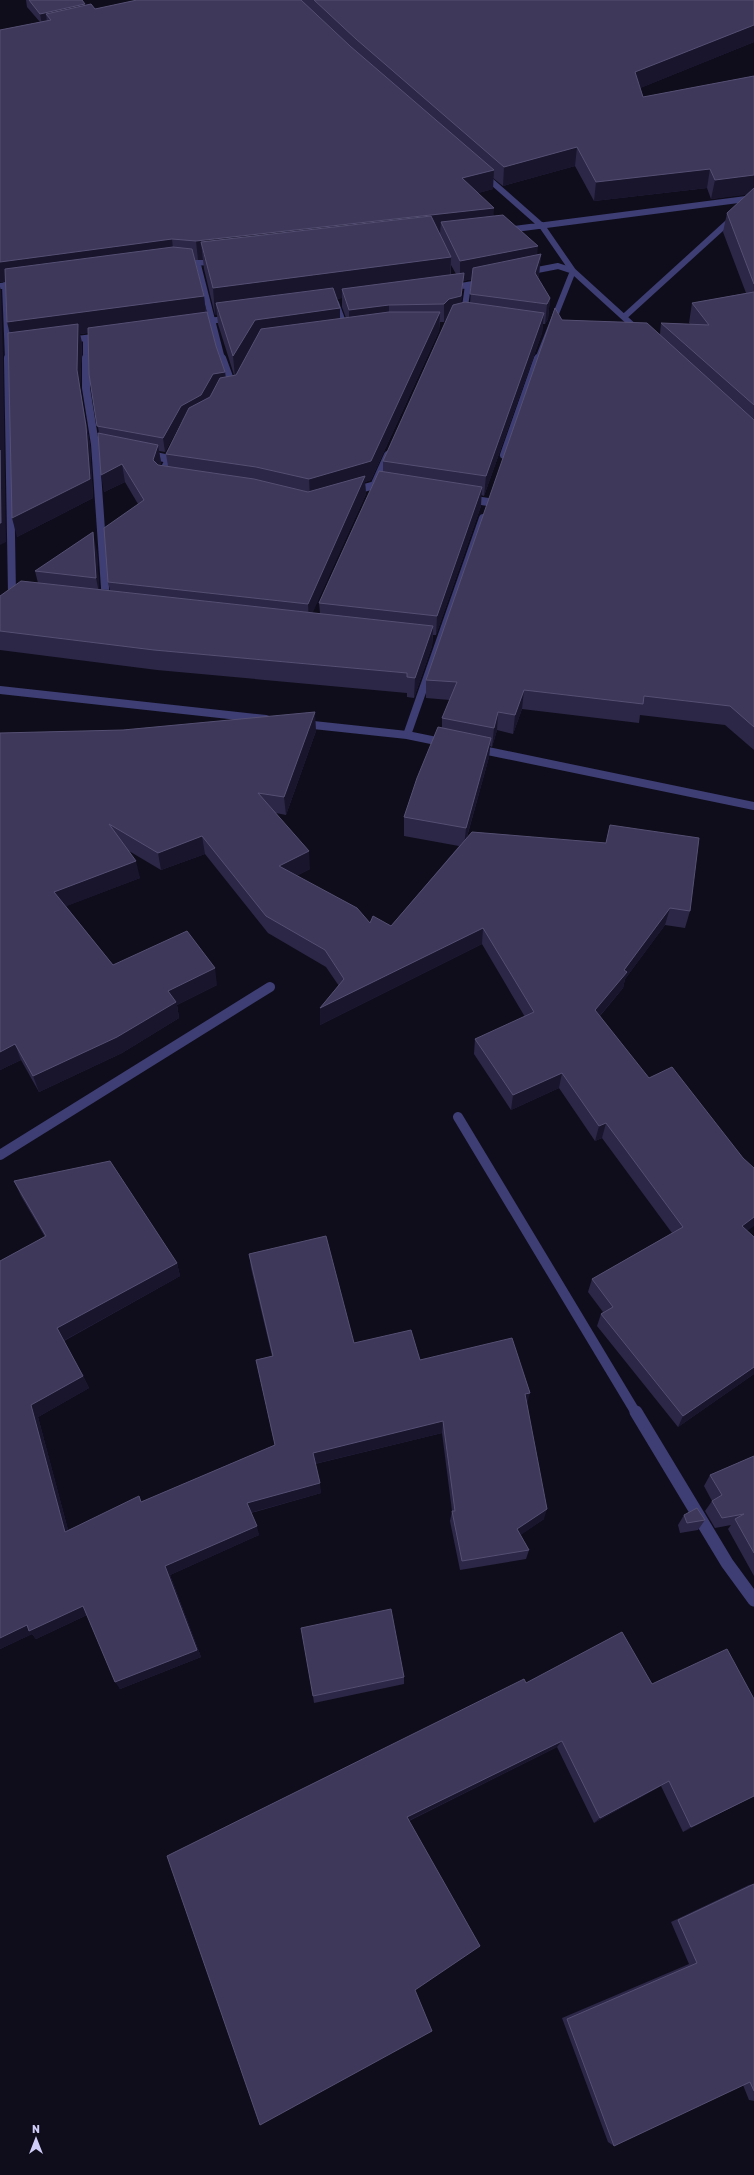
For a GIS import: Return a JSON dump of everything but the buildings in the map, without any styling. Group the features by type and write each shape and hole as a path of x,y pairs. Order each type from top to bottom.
{"street":[{"path":"477,169 542,226 573,271 646,338"},
{"path":"496,231 754,198"},
{"path":"624,317 754,198"},
{"path":"175,263 198,264 222,262"},
{"path":"198,264 219,350 236,386 226,391"},
{"path":"518,274 558,266 573,271"},
{"path":"501,464 544,329 573,271"},
{"path":"453,280 457,287"},
{"path":"442,289 489,280"},
{"path":"0,601 15,594 4,372 12,348 3,286 28,282"},
{"path":"464,319 468,285"},
{"path":"329,304 344,302"},
{"path":"336,303 346,332"},
{"path":"188,324 235,318"},
{"path":"63,341 110,334"},
{"path":"86,338 86,388 98,445 106,604"},
{"path":"0,431 8,430"},
{"path":"373,488 391,449"},
{"path":"136,452 169,455 161,477 168,478"},
{"path":"346,493 373,488 398,488"},
{"path":"407,735 435,641 490,498 458,497"},
{"path":"0,690 274,720"},
{"path":"297,723 407,735 453,744"},
{"path":"469,748 754,806"},
{"path":"0,1155 270,987"},
{"path":"458,1117 727,1563 754,1600"}]}
